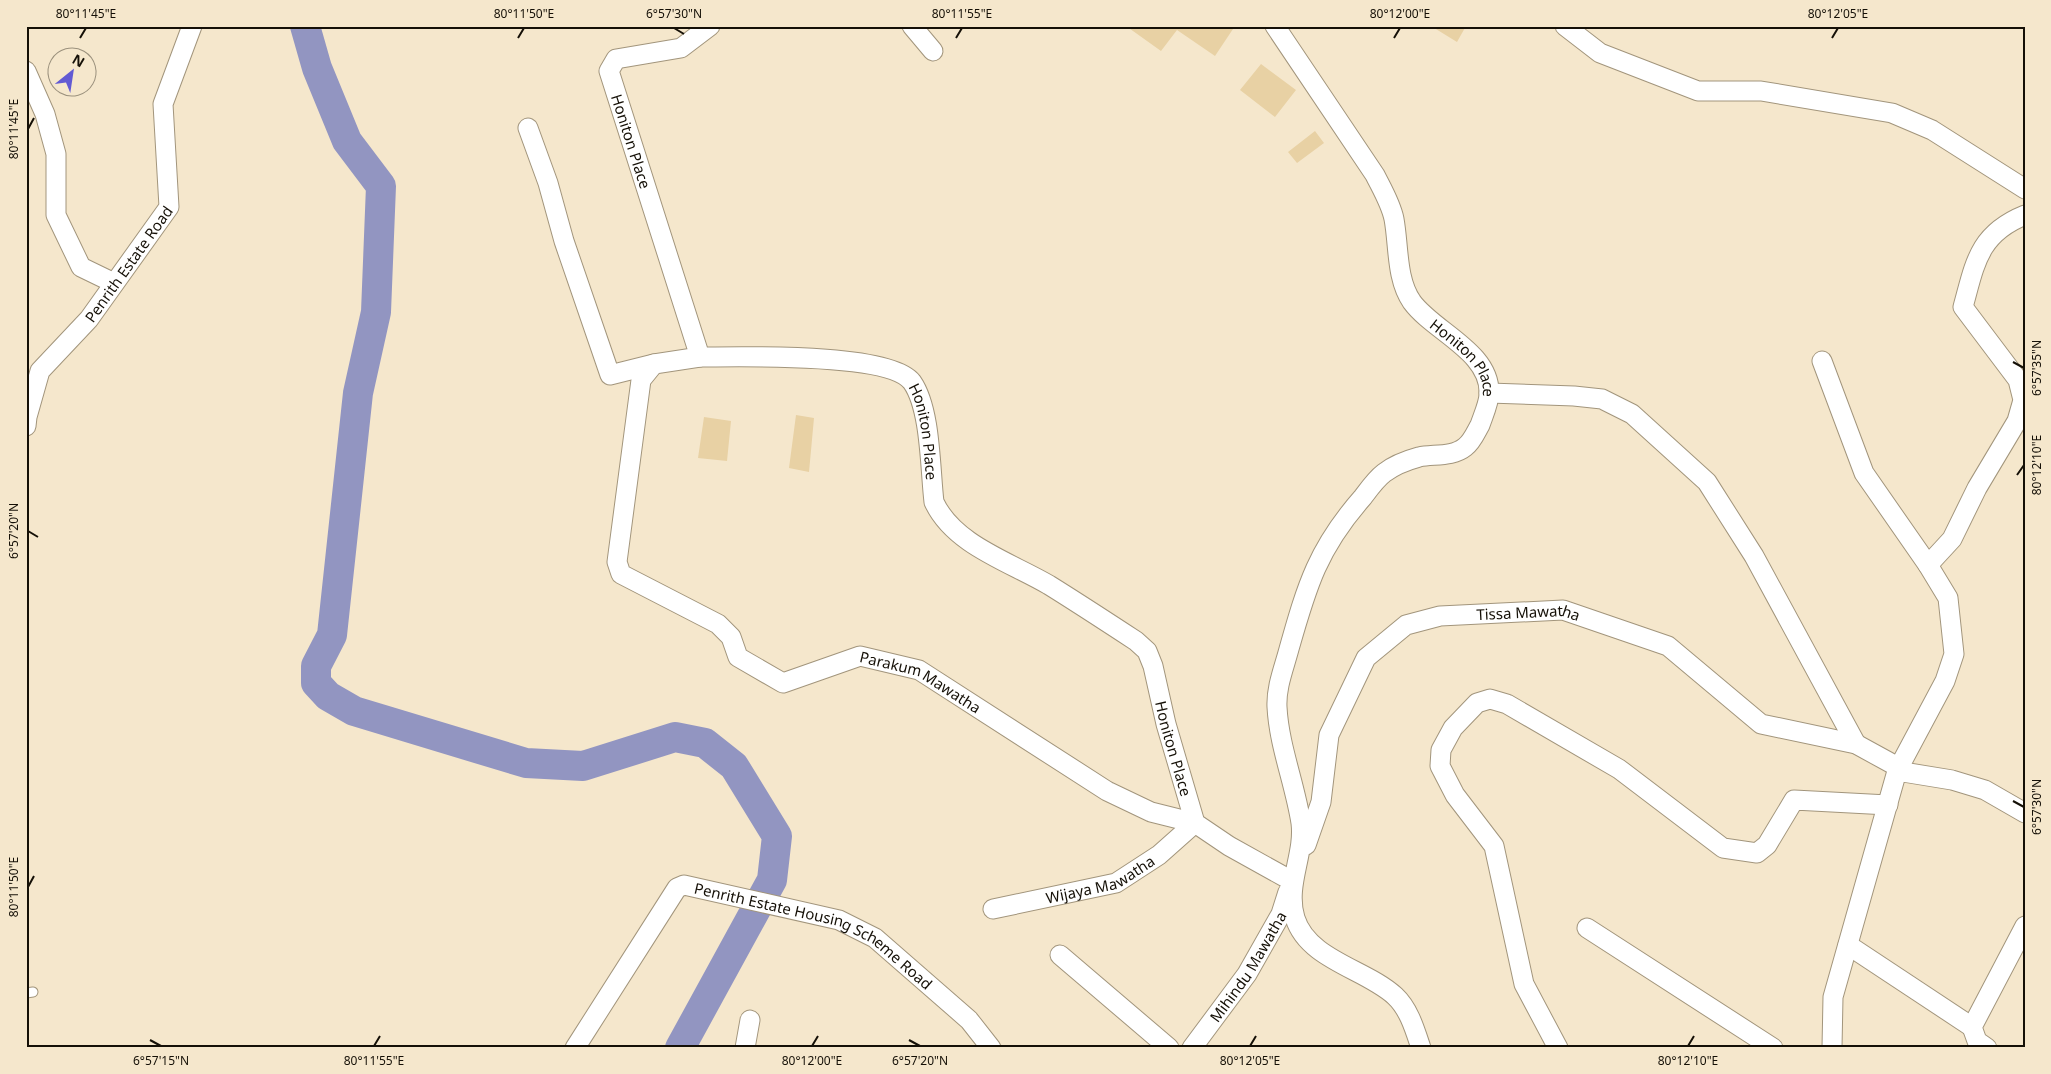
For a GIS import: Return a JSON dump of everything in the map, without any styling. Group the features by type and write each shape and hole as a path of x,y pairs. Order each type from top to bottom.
{"street":[{"name":"Penrith Estate Road","path":"26,426 26,417 40,371 89,319 169,206 163,104 192,26"},
{"name":"Honiton Place","path":"710,26 680,48 616,59 609,71 700,357 781,357 831,360 878,366 901,373 911,381 925,414 934,502 940,514 952,527 977,546 1048,585 1136,641 1147,651 1153,666 1166,724 1196,823"},
{"path":"912,26 933,51"},
{"path":"1565,26 1600,53 1698,91 1761,91 1892,113 1932,130 2025,189"},
{"name":"Honiton Place","path":"1277,27 1384,191 1394,217 1403,287 1429,320 1468,350 1484,371 1489,394 1476,434 1466,447 1455,452 1418,457 1384,473 1344,518 1319,558 1306,589 1279,683 1277,706 1280,731 1302,834 1292,881 1294,917 1299,927 1324,954 1379,983 1397,997 1407,1010 1421,1048"},
{"path":"26,72 45,114 56,154 56,215 81,267 114,284"},
{"path":"528,128 548,183 564,241 610,375 654,364 700,357"},
{"path":"1928,565 1952,538 1977,488 2017,421 2023,400 2018,380 1963,307 1979,252 1995,232 2025,215"},
{"path":"1822,361 1864,472 1928,565 1948,598 1954,654 1945,681 1898,769 1833,997 1832,1048"},
{"name":"Parakum Mawatha","path":"654,364 640,380 617,562 621,574 718,624 731,637 738,657 783,683 860,656 919,670 1107,790 1151,812 1196,823"},
{"path":"1489,394 1574,396 1602,399 1632,414 1706,482 1754,556 1856,744"},
{"name":"Tissa Mawatha","path":"1292,881 1321,802 1329,735 1366,658 1406,626 1440,616 1564,610 1668,646 1762,724 1856,744 1898,769 1952,780 1985,790 2025,813"},
{"path":"1558,1048 1524,984 1494,846 1455,795 1440,766 1442,750 1453,728 1476,703 1490,699 1507,704 1619,769 1723,848 1757,853 1767,846 1794,800 1888,805"},
{"path":"1196,823 1229,846 1292,881"},
{"name":"Wijaya Mawatha","path":"993,909 1116,884 1159,855 1196,823"},
{"name":"Mihindu Mawatha","path":"1192,1048 1247,974 1281,914 1292,881"},
{"name":"Penrith Estate Housing Scheme Road","path":"575,1048 677,888 684,885 839,920 875,938 968,1020 991,1048"},
{"path":"1972,1027 2025,926"},
{"path":"1587,928 1774,1048"},
{"path":"1848,945 1972,1027 1977,1041 1987,1048"},
{"path":"1060,955 1169,1048"},
{"path":"745,1048 750,1020"}],"building":[{"path":"1126,26 1235,26 1215,56 1177,30 1161,51"},
{"path":"1431,26 1466,26 1457,42"},
{"path":"1261,64 1296,90 1275,117 1240,90"},
{"path":"1315,131 1324,143 1297,163 1288,152"},
{"path":"796,415 814,418 809,472 789,468"},
{"path":"704,417 731,421 727,461 698,458"}],"waterway":[{"path":"305,26 317,68 347,141 381,186 376,312 358,393 332,635 316,666 316,683 328,696 354,711 526,763 583,766 675,737 705,743 734,766 777,836 772,880 680,1048"}]}
